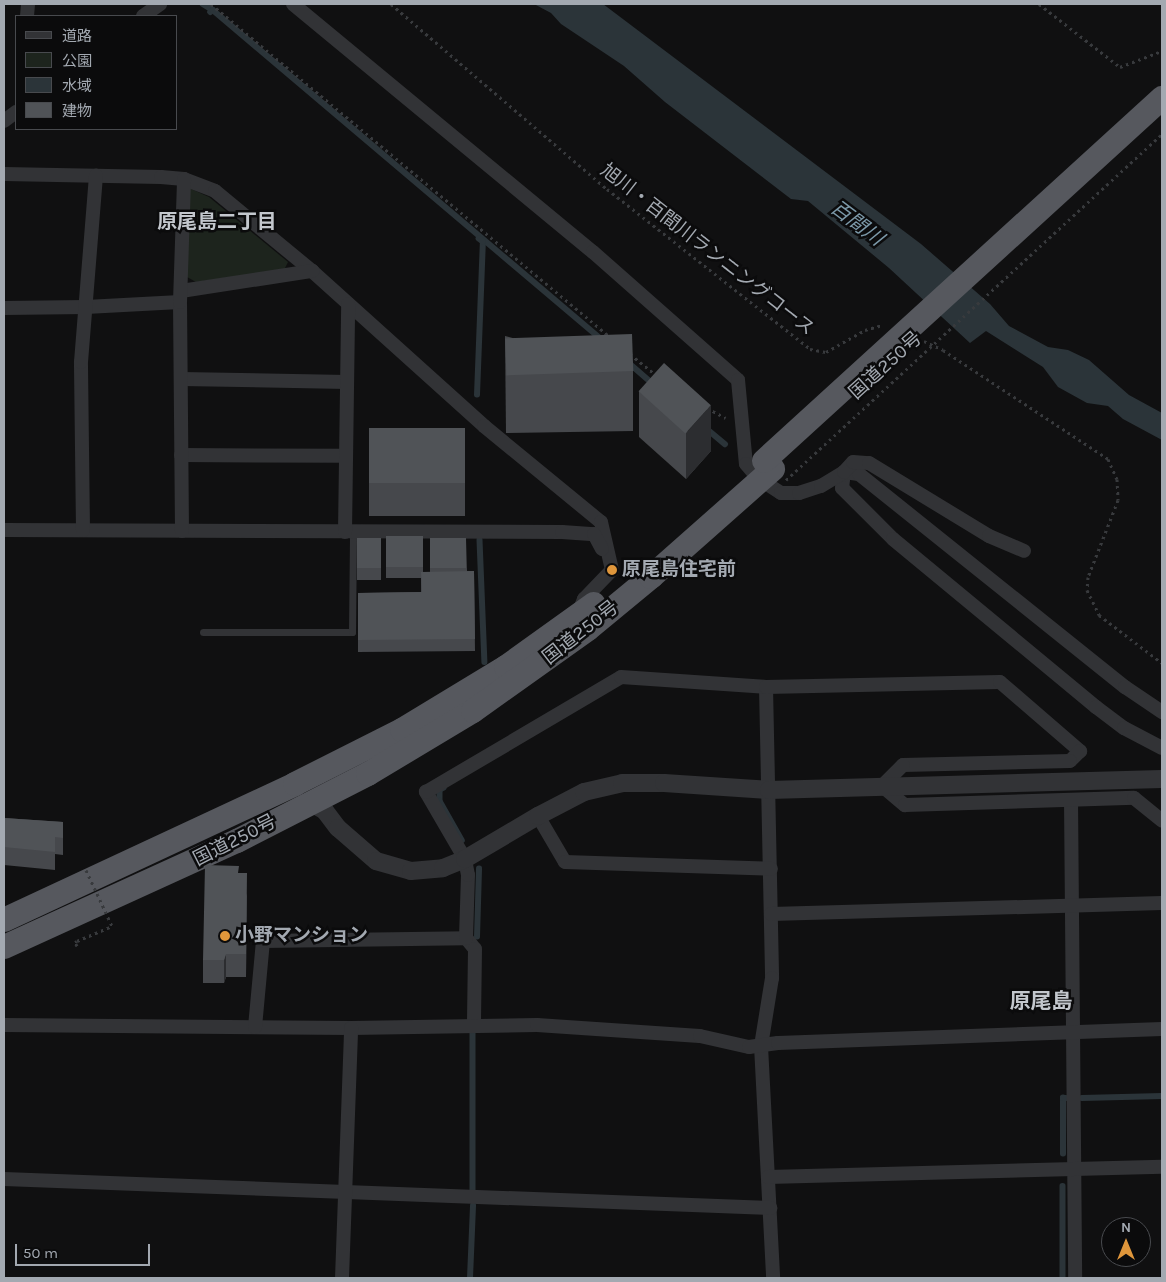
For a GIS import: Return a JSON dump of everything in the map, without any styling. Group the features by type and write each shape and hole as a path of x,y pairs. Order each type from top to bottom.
{"highway":[{"name":"国道250号","path":"4,920 294,784 402,730 506,667 577,616 767,472 1162,98"},
{"name":"国道250号","path":"4,947 184,867 309,802 368,774 473,711 543,662 644,582 1162,115"}],"street":[{"path":"145,15 160,4"},
{"path":"293,4 593,252 738,380 746,464 767,472 781,493 798,493 821,486 844,472 853,462 869,463 989,536 1024,551"},
{"path":"4,121 15,113"},
{"path":"4,181 4,174 161,177 184,180 215,191 312,271 484,426 601,522 612,570"},
{"path":"82,530 81,362 96,176"},
{"path":"182,531 180,297 184,180"},
{"path":"4,308 86,307 180,297 312,271"},
{"path":"348,304 346,456 349,532"},
{"path":"181,379 347,382"},
{"path":"181,455 346,456"},
{"path":"844,472 860,474 1125,687 1162,712"},
{"path":"844,472 842,488 893,539 1096,707 1124,728 1162,748"},
{"path":"4,530 562,532 594,534 612,570"},
{"path":"577,616 584,600 612,570"},
{"path":"474,1025 475,949 466,938 468,875 465,859 426,792 622,677 766,687 1000,682 1080,751 1070,761 902,765 882,786"},
{"path":"766,687 772,978 761,1046 773,1278"},
{"path":"309,802 325,811 338,828 376,861 411,871 443,868 465,859 538,816 584,792 622,783 664,783 769,790 1162,779"},
{"path":"882,786 905,805 1134,798 1162,821"},
{"path":"1071,800 1072,1170 1075,1278"},
{"path":"538,816 565,862 771,869"},
{"path":"771,914 1162,903"},
{"path":"255,1027 263,941 466,938"},
{"path":"4,1025 351,1028 537,1025 700,1036 749,1047 778,1043 1162,1029"},
{"path":"342,1278 351,1028"},
{"path":"768,1177 1162,1167"},
{"path":"4,1180 770,1208"}],"lane":[{"path":"203,632 352,632 349,532"}],"path":[{"path":"211,4 615,341"},
{"name":"旭川・百間川ランニングコース","path":"391,4 607,189 810,349 826,352 865,330 884,324"},
{"path":"1039,4 1120,67 1162,51"},
{"path":"767,472 1162,134"},
{"path":"918,339 943,350 1108,458 1117,479 1118,500 1088,577 1087,590 1099,615 1162,663"},
{"path":"622,347 659,378"},
{"path":"700,404 742,427"},
{"path":"77,943 112,926 86,870"}],"green space":[{"path":"189,188 209,197 288,262 284,270 196,282 187,277"}],"water":[{"name":"百間川","path":"534,4 603,4 921,244 990,304 1009,326 1048,347 1068,350 1089,360 1129,395 1162,413 1162,440 1123,419 1108,406 1087,403 1058,387 1043,367 986,331 970,343 889,268 808,201 791,199 665,102 624,66 561,24 551,13"}],"building":[{"path":"632,334 633,371 506,375 505,338"},
{"path":"664,363 711,405 685,433 639,391"},
{"path":"369,428 465,428 465,483 369,483"},
{"path":"386,536 423,536 423,567 386,567"},
{"path":"357,538 381,538 381,568 357,568"},
{"path":"430,538 466,538 466,568 430,568"},
{"path":"474,571 475,639 358,640 358,593 422,592 421,572"},
{"path":"4,818 63,822 63,838 55,837 55,852 4,847"},
{"name":"小野マンション","path":"205,865 239,866 238,873 247,873 246,954 226,954 224,960 203,960"}],"waterway":[{"path":"203,4 213,10 211,12"},
{"path":"213,10 600,338"},
{"path":"477,395 483,242 479,239"},
{"path":"628,362 653,384"},
{"path":"706,428 725,444"},
{"path":"480,540 485,662"},
{"path":"444,788 440,790 440,801 462,840"},
{"path":"477,937 479,869"},
{"path":"473,1032 473,1189"},
{"path":"1082,1098 1162,1096"},
{"path":"1063,1154 1063,1098 1066,1098"},
{"path":"1063,1186 1063,1278"},
{"path":"470,1278 473,1206"}],"place":[{"name":"原尾島住宅前","path":"612,570"},
{"name":"小野マンション","path":"225,936"}],"district":[{"name":"原尾島二丁目","path":"217,221"},
{"name":"原尾島","path":"1041,1001"}]}
